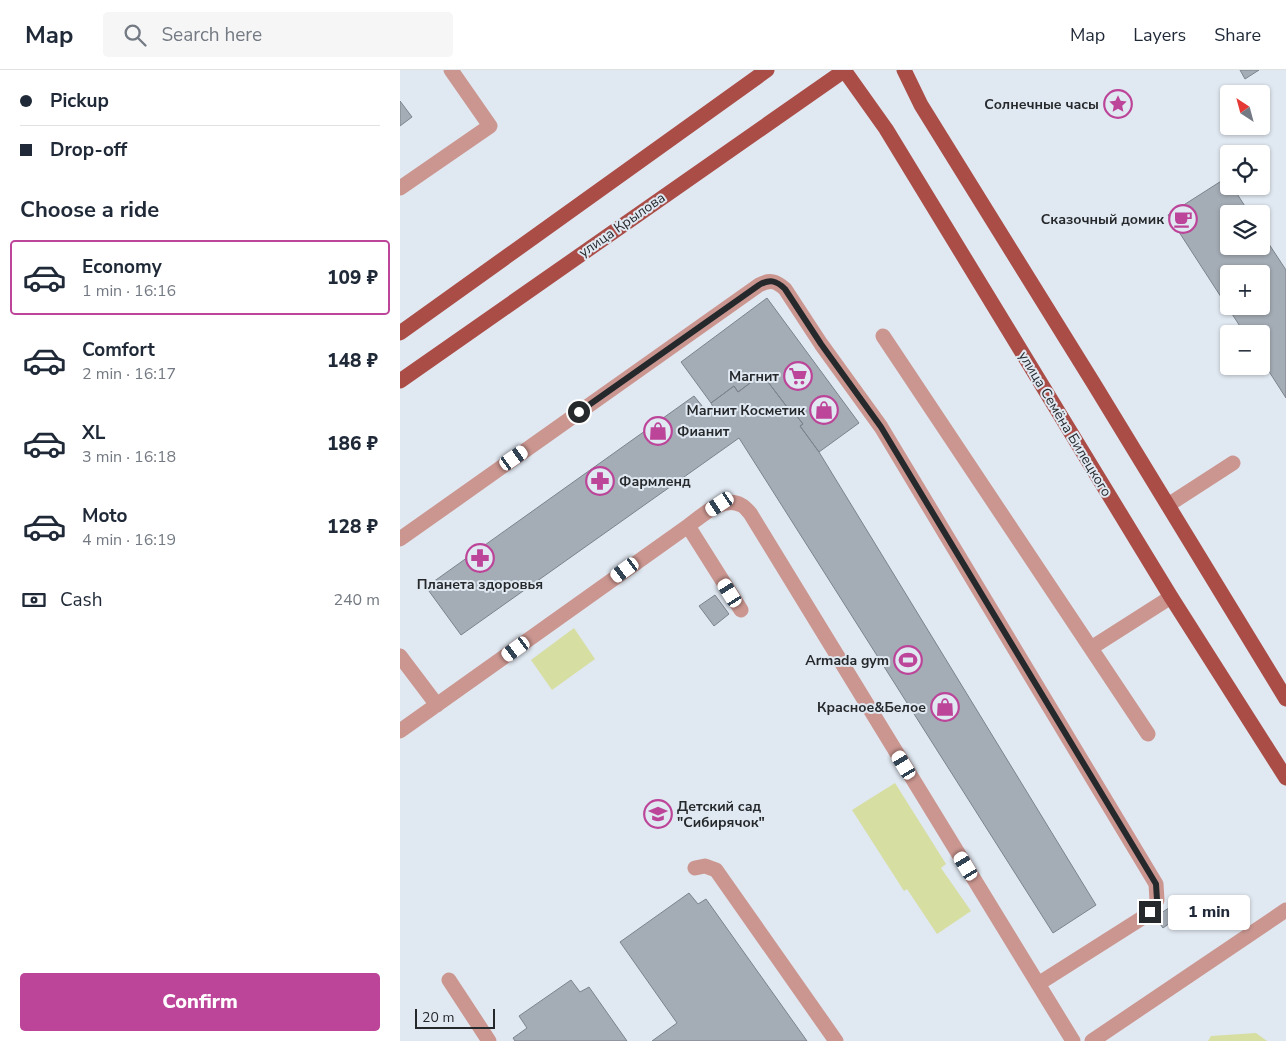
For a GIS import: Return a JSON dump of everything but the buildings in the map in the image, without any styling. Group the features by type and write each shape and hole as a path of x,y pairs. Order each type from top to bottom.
{"main road":[{"path":"400,332 767,70"},
{"name":"улица Крылова","path":"400,381 845,70"},
{"name":"улица Семёна Билецкого","path":"845,70 886,129 1172,597 1286,778"},
{"path":"904,70 921,105 1286,699"}],"lane":[{"path":"400,188 490,126 451,70"},
{"path":"400,539 759,285 774,281 779,283 881,427 1156,884 1157,900 1150,912 1038,984"},
{"path":"883,336 1148,734"},
{"path":"1168,505 1233,464"},
{"path":"400,731 720,504 731,502 742,505 750,513 1073,1041"},
{"path":"688,526 741,610"},
{"path":"1091,648 1172,597"},
{"path":"400,656 437,705"},
{"path":"695,868 705,866 716,870 836,1041"},
{"path":"1092,1041 1286,910"},
{"path":"449,980 489,1041"}],"green space":[{"path":"574,628 595,659 552,690 531,660"},
{"path":"895,783 946,864 941,868 971,911 937,934 907,889 904,891 852,810"},
{"path":"1256,1033 1267,1041 1208,1041 1211,1036"}],"place":[{"name":"Солнечные часы","path":"1118,104"},
{"name":"Сказочный домик","path":"1183,219"},
{"name":"Магнит","path":"798,376"},
{"name":"Магнит Косметик","path":"824,410"},
{"name":"Фианит","path":"658,431"},
{"name":"Фармленд","path":"600,481"},
{"name":"Планета здоровья","path":"480,558"},
{"name":"Armada gym","path":"908,660"},
{"name":"Красное&Белое","path":"945,707"},
{"name":"Детский сад \"Сибирячок\"","path":"658,814"}],"route":[{"path":"579,412 759,285 774,281 779,283 881,427 1156,884 1157,900 1150,912"}]}
